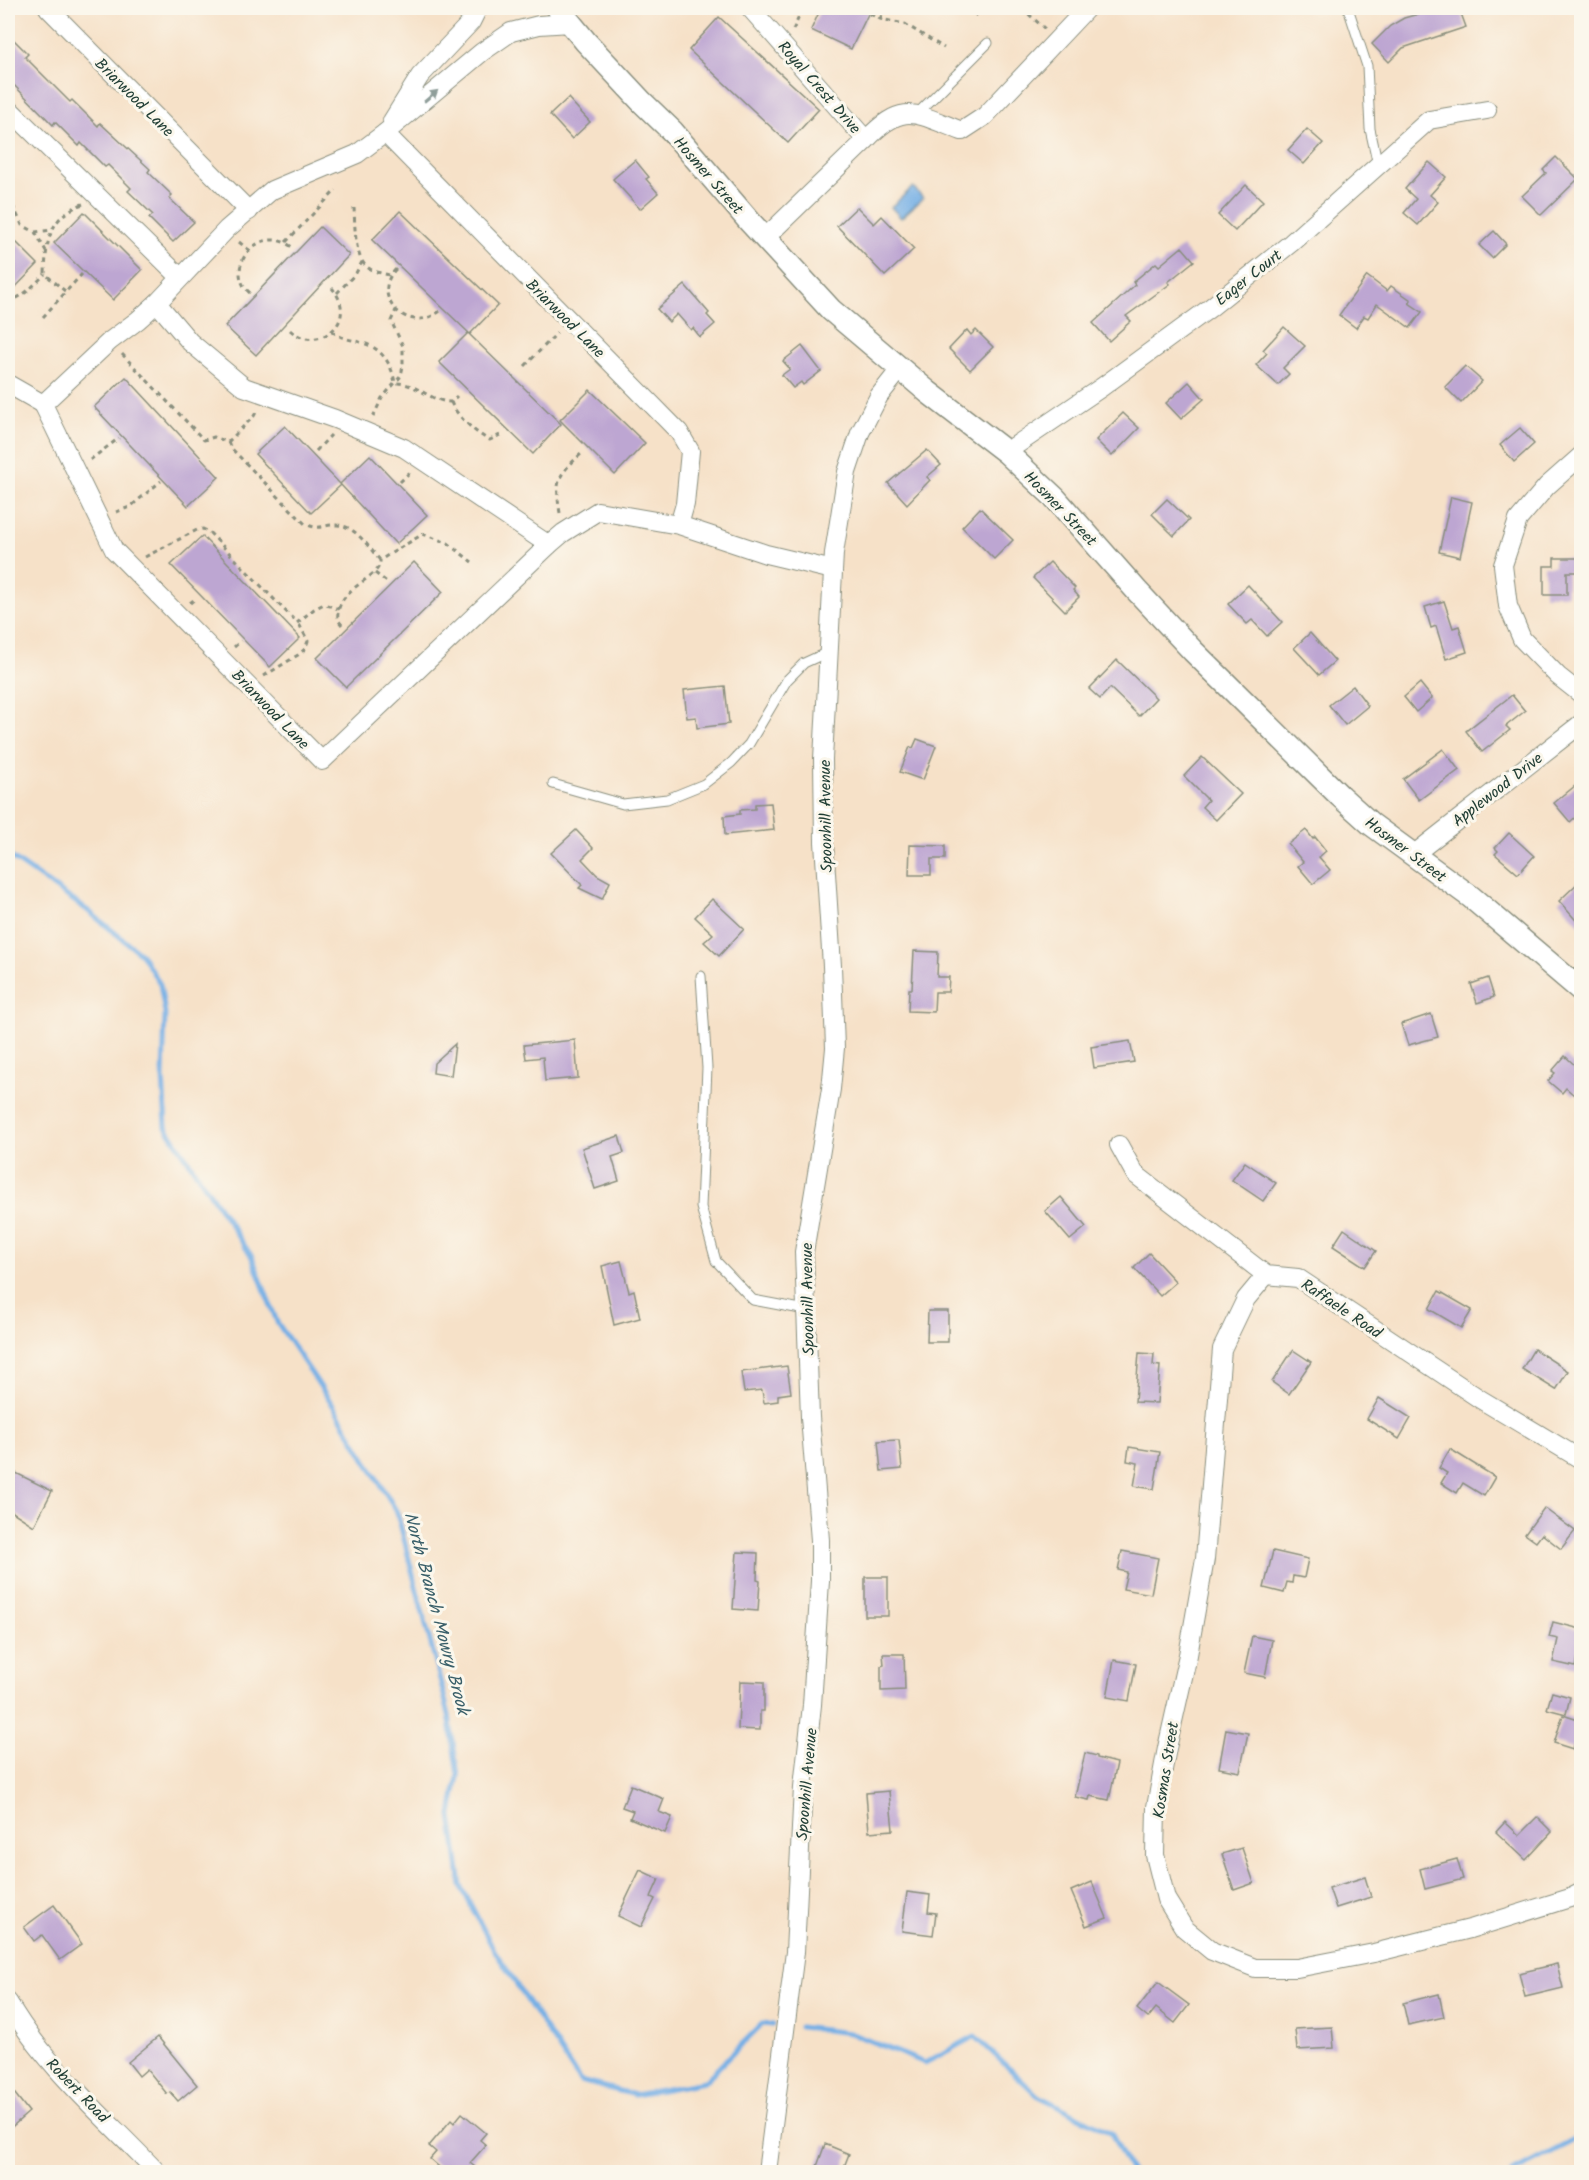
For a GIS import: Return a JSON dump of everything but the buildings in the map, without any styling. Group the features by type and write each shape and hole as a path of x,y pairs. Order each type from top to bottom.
{"street":[{"name":"Briarwood Lane","path":"48,8 249,211"},
{"path":"385,133 420,76 471,22 478,8"},
{"name":"Royal Crest Drive","path":"750,8 866,140"},
{"path":"917,114 962,131 986,116 1087,8"},
{"path":"8,384 43,404 110,340 157,303 180,277 272,190 357,154 482,52 511,32 539,25 564,15"},
{"name":"Hosmer Street","path":"564,15 642,102 672,131 831,310 1006,452 1055,498 1137,591 1251,710 1340,796 1371,824 1471,897 1579,986"},
{"path":"8,108 180,277"},
{"name":"Eager Court","path":"1006,452 1102,387 1210,308 1291,243 1429,120 1488,110"},
{"name":"Royal Crest Drive","path":"765,238 877,128 898,114 917,114"},
{"name":"Briarwood Lane","path":"385,133 679,432 690,451 686,504 680,525"},
{"path":"157,303 190,342 244,387 335,418 404,448 549,545"},
{"name":"Spoonhill Avenue","path":"766,2172 795,1952 803,1787 812,1705 820,1581 820,1540 810,1417 804,1252 831,1089 835,1048 823,801 824,718 833,570 839,512 847,472 860,432 879,396 901,368"},
{"name":"Briarwood Lane","path":"43,404 114,550 322,761 549,545 598,510 680,525 766,554 833,570"},
{"path":"1581,455 1547,486 1518,520 1503,565 1508,606 1522,639 1558,676 1581,695"},
{"name":"Applewood Drive","path":"1413,855 1581,723"},
{"path":"1119,1145 1135,1174 1266,1275"},
{"name":"Raffaele Road","path":"1266,1275 1298,1278 1471,1393 1581,1460"},
{"name":"Kosmas Street","path":"1266,1275 1246,1299 1222,1349 1205,1559 1188,1656 1156,1808 1155,1855 1166,1899 1184,1928 1212,1951 1255,1968 1297,1968 1374,1953 1470,1929 1570,1898 1581,1892"},
{"name":"Robert Road","path":"8,2002 22,2028 51,2064 157,2172"}],"lane":[{"path":"1348,8 1367,66 1370,129 1378,165"},
{"path":"917,114 988,43"},
{"path":"553,784 623,804 667,799 704,783 731,763 749,744 787,681 804,663 828,652"},
{"path":"701,976 707,1068 701,1207 716,1261 753,1300 806,1310"}],"path":[{"path":"794,25 803,8"},
{"path":"880,19 885,8"},
{"path":"969,8 977,16"},
{"path":"1022,8 1058,40"},
{"path":"870,14 880,19 905,24 944,48"},
{"path":"286,242 336,190"},
{"path":"8,301 14,300 45,274 46,253 52,230 62,215 98,197"},
{"path":"8,198 22,225 35,232 46,253"},
{"path":"354,207 355,231 362,262 368,268 389,275"},
{"path":"35,232 52,230"},
{"path":"250,293 242,282 240,273 249,250 268,239 286,242 293,248"},
{"path":"242,245 249,250"},
{"path":"337,294 356,273 362,262"},
{"path":"396,269 389,275 386,282 388,297 396,310 417,321 426,320 440,311"},
{"path":"45,274 65,291"},
{"path":"44,317 81,274"},
{"path":"290,330 303,338 312,339 332,331 343,313 342,302 332,288"},
{"path":"378,407 400,376 404,352 391,321 396,310"},
{"path":"332,331 340,338 374,347 382,354 393,373 395,383"},
{"path":"525,366 552,338"},
{"path":"110,340 204,440 214,437 228,442 231,448 305,524 322,528 335,524 351,529 380,560 381,564 375,573 349,592 339,609 338,620 342,625"},
{"path":"395,383 413,385 436,400 451,402"},
{"path":"451,402 457,396"},
{"path":"451,402 460,416 484,438 490,440 500,435"},
{"path":"228,442 254,416"},
{"path":"103,451 119,438"},
{"path":"316,451 328,440"},
{"path":"556,491 561,473 584,451"},
{"path":"400,482 410,472"},
{"path":"130,507 161,481"},
{"path":"130,566 196,530 203,529 209,532 298,622 308,641 305,649 268,673 251,689"},
{"path":"380,560 423,534 448,543 472,562"},
{"path":"375,573 387,582"},
{"path":"298,622 324,604 339,609"}],"water":[{"path":"913,187 923,198 901,218 891,207"}],"waterway":[{"name":"North Branch Mowry Brook","path":"8,855 87,910 141,954 160,984 165,1013 163,1077 166,1127 252,1257 277,1322 334,1407 397,1512 449,1715 458,1776 451,1815 461,1886 494,1950 580,2081 635,2095 704,2082 762,2024 773,2025"},
{"name":"North Branch Mowry Brook","path":"800,2027 850,2033 925,2063 975,2036 1037,2095 1111,2133 1131,2172"},
{"name":"North Branch Mowry Brook","path":"1513,2172 1582,2136"}]}
